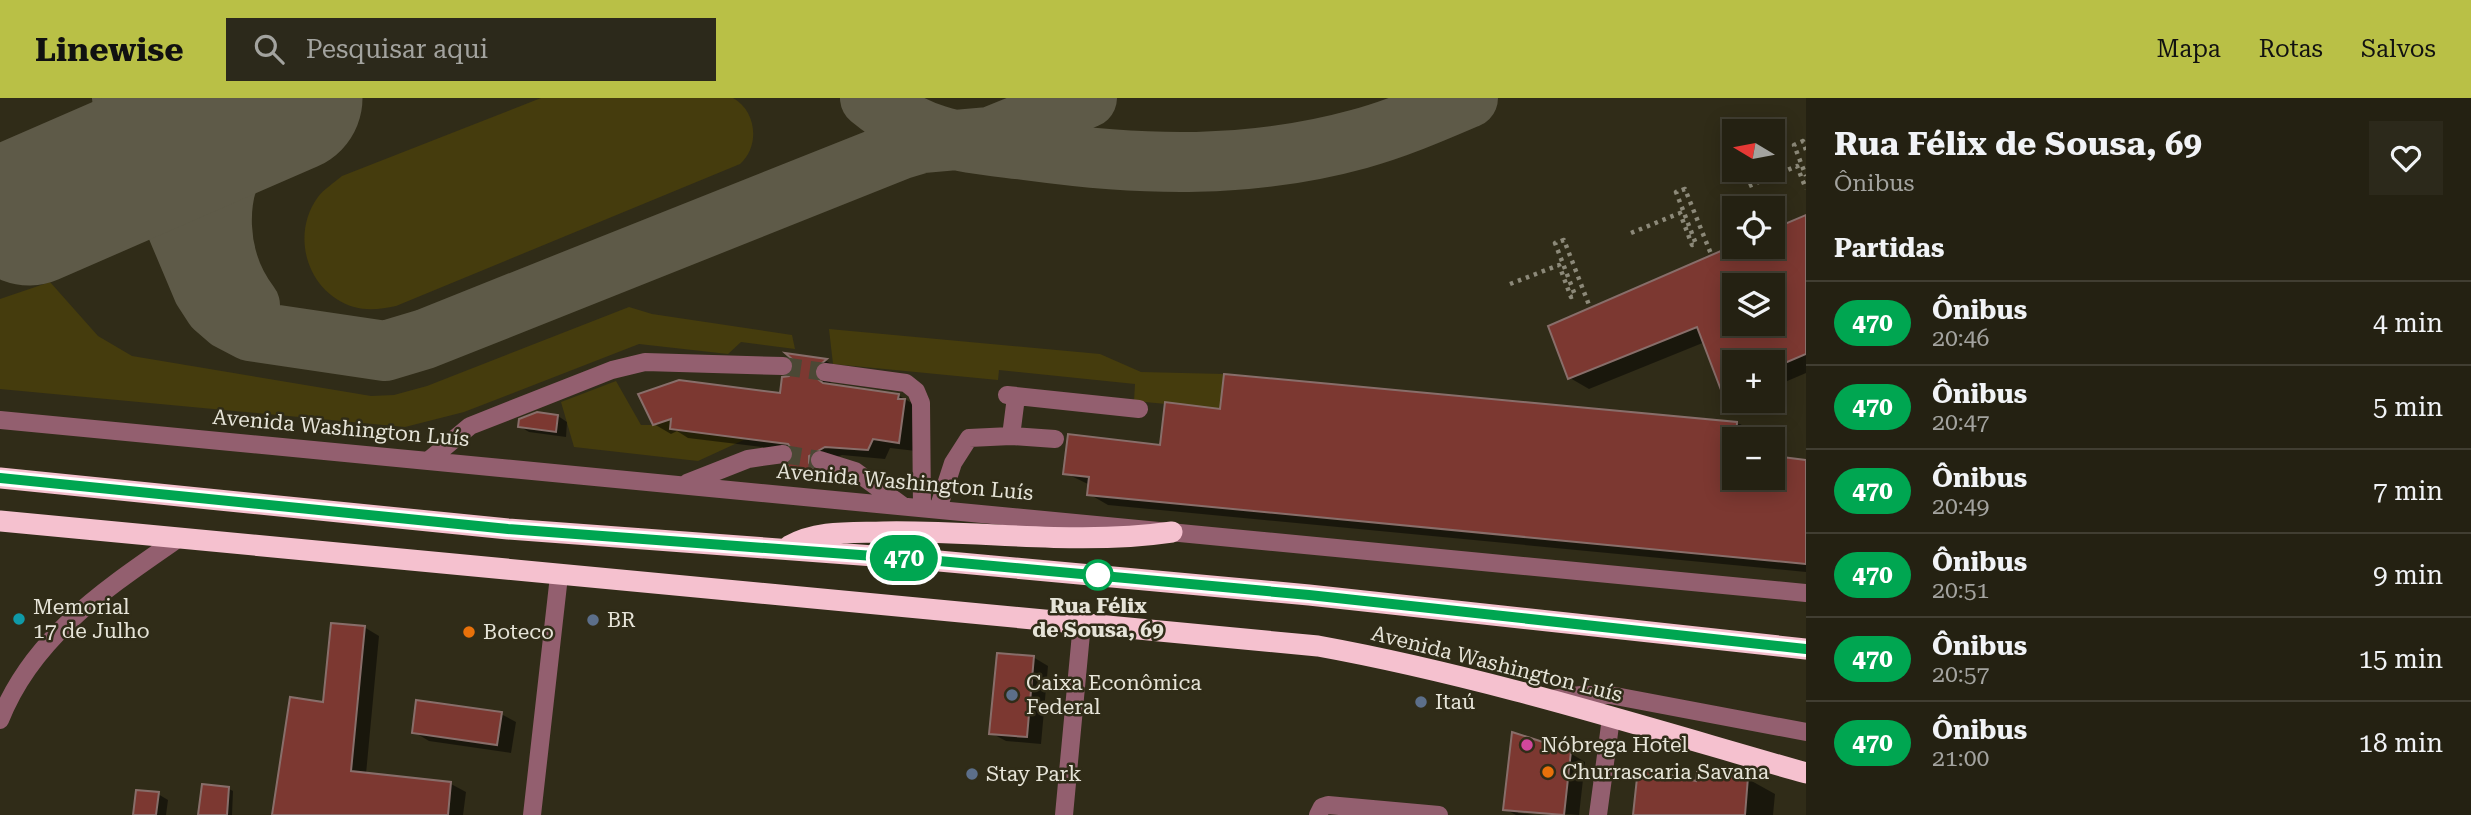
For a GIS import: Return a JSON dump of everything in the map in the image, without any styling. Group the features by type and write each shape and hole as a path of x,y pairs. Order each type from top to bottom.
{"highway":[{"name":"Avenida Washington Luís","path":"0,478 508,529 784,548 1309,595 1806,649"},
{"name":"Avenida Washington Luís","path":"0,521 1318,646 1407,662 1552,699 1806,773"},
{"path":"784,548 821,534 971,532 1102,539 1172,532"}],"street":[{"path":"428,460 470,426 612,370 645,362 783,366"},
{"path":"825,372 906,383 916,391 921,403 930,509"},
{"path":"1011,436 1012,396 1139,410"},
{"name":"Avenida Washington Luís","path":"0,420 1806,593"},
{"path":"930,509 964,443 976,436 1055,439"},
{"path":"683,485 739,461 783,454"},
{"path":"820,460 855,471 903,506"},
{"path":"0,720 12,690 48,641 88,601 178,538"},
{"path":"532,815 559,576"},
{"path":"1064,815 1082,623"},
{"path":"1552,699 1610,695 1806,732"},
{"path":"1598,815 1611,718"},
{"path":"1318,815 1322,807 1328,805 1439,815"}],"path":[{"path":"1806,150 1803,141 1794,145 1806,176"},
{"path":"1749,186 1797,166 1806,188"},
{"path":"1631,233 1679,213 1692,245 1696,244 1676,192 1685,189 1711,254"},
{"path":"1510,284 1559,265 1571,297 1575,295 1555,243 1564,240 1589,305"}],"shaded area":[{"path":"541,98 733,98 747,111 753,139 751,148 740,164 396,306 375,309 354,307 338,300 325,289 308,261 305,228 318,197 326,189 342,176"},
{"path":"50,282 98,336 132,356 371,396 394,395 427,386 629,307 652,314 792,335 795,349 741,342 728,354 639,344 464,412 405,427 0,389 0,299"},
{"path":"829,329 1100,354 1141,372 1224,374 1220,409 1134,401 1135,384 999,370 998,380 833,364"},
{"path":"616,381 641,425 653,425 671,419 670,430 748,438 698,461 574,447 561,402"}],"building":[{"path":"1806,215 1806,354 1785,363 1785,350 1722,350 1721,390 1697,327 1568,379 1548,326 1722,250 1722,259 1785,259 1785,224"},
{"path":"785,353 827,359 814,370 815,377 823,383 899,394 898,399 905,399 899,443 873,439 868,450 825,447 809,456 809,463 814,470 786,467 794,453 788,444 670,429 671,419 653,425 638,394 679,380 780,393 782,377 789,376 794,367 793,360"},
{"path":"1224,374 1737,422 1737,427 1722,427 1722,490 1785,490 1785,457 1806,460 1806,564 1087,495 1089,477 1063,474 1068,434 1160,445 1165,402 1220,409"},
{"path":"537,412 558,415 556,432 518,427 519,419"},
{"path":"331,623 365,626 351,771 451,782 448,815 272,815 290,697 323,702"},
{"name":"Caixa Econômica Federal","path":"997,653 1034,656 1027,737 989,734"},
{"path":"416,700 502,712 497,745 412,733"},
{"path":"1512,732 1571,751 1564,815 1503,810"},
{"path":"1648,770 1696,781 1697,772 1748,777 1745,815 1633,815 1637,778"},
{"path":"202,784 229,787 227,815 198,815"},
{"path":"136,790 159,792 156,815 133,815"}],"taxiway":[{"path":"122,98 203,290 214,307 229,320 250,331 385,351 425,339 902,149 922,143 990,137 1087,98"},
{"path":"250,305 230,268 222,227 223,206 234,165 245,147 289,98"},
{"path":"870,98 909,124 947,138 1074,156 1156,162 1237,160 1318,149 1387,130 1468,98"}],"runway":[{"path":"29,211 288,98"}],"tunnel":[{"path":"783,366 825,372"},
{"path":"783,454 820,460"}],"bus line":[{"name":"470","path":"0,478 508,529 928,560 1309,595 1559,620 1806,649"}],"place":[{"name":"Rua Félix de Sousa, 69","path":"1098,575"},
{"name":"Memorial 17 de Julho","path":"19,619"},
{"name":"BR","path":"593,620"},
{"name":"Boteco","path":"469,632"},
{"name":"Caixa Econômica Federal","path":"1012,695"},
{"name":"Itaú","path":"1421,702"},
{"name":"Nóbrega Hotel","path":"1527,745"},
{"name":"Churrascaria Savana","path":"1548,772"},
{"name":"Stay Park","path":"972,774"}]}
